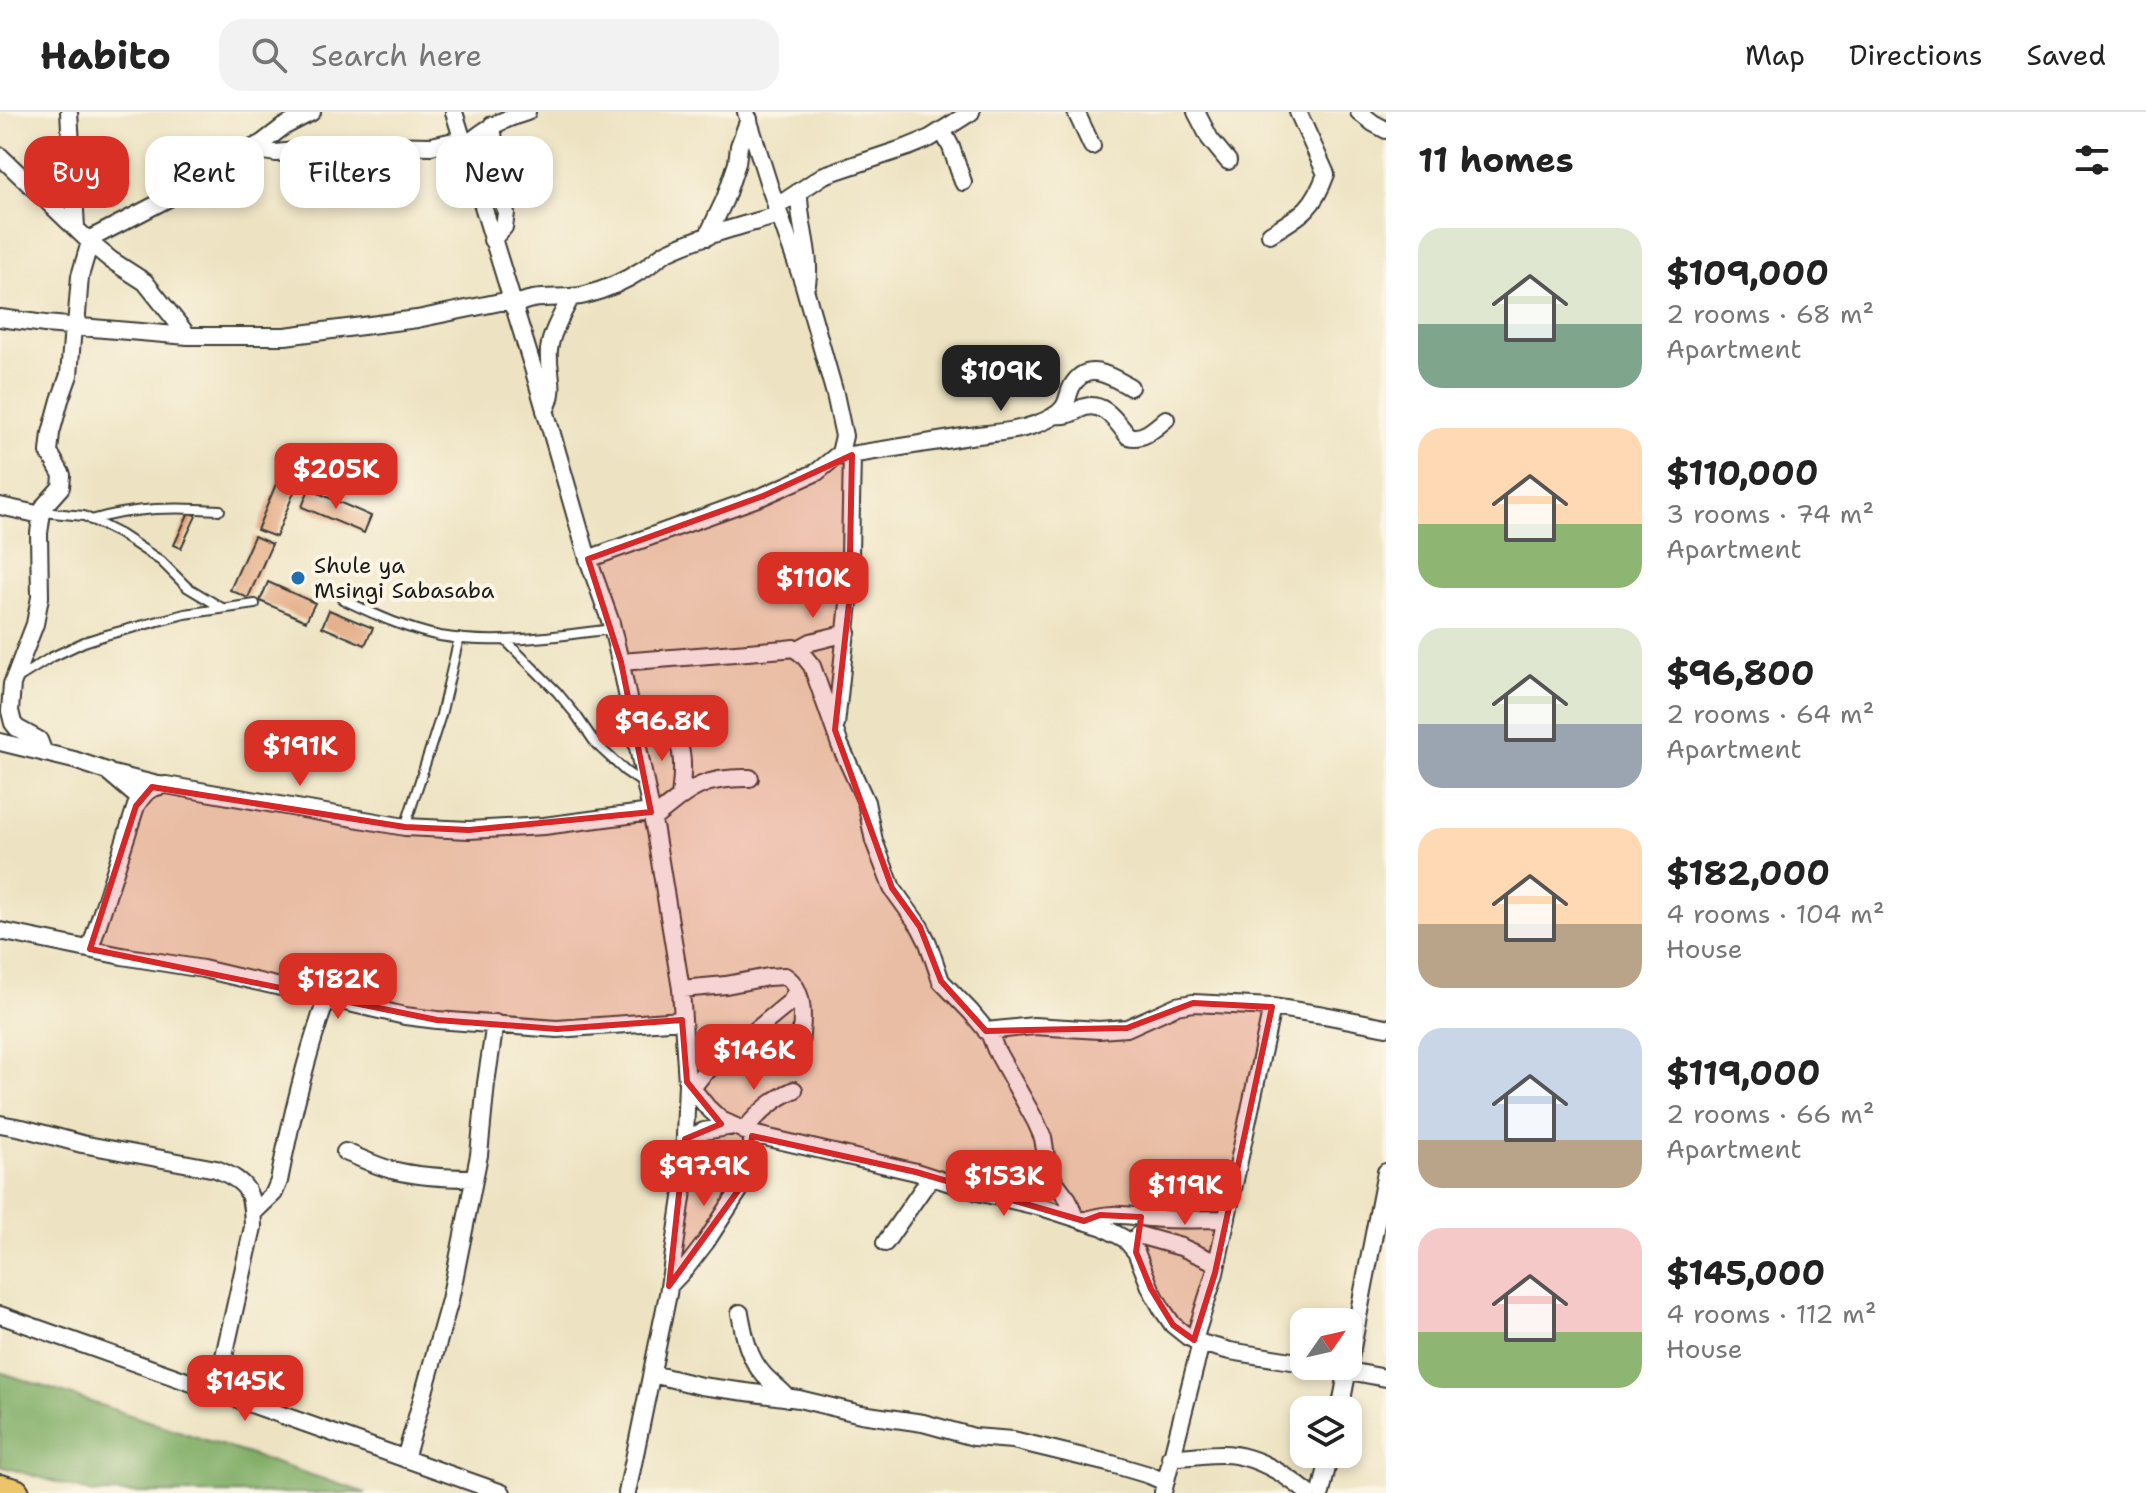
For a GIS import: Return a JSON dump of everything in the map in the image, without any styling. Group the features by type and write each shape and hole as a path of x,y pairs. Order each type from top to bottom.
{"highway":[{"path":"0,1489 15,1493"}],"street":[{"path":"69,112 76,227"},
{"path":"264,140 312,112"},
{"path":"454,112 462,136"},
{"path":"474,136 485,128 527,112"},
{"path":"0,318 188,336 285,336 417,319 521,301 583,296 644,269 663,254 778,211 799,191 824,175 908,147 971,112"},
{"path":"1076,112 1092,146"},
{"path":"1196,112 1210,139 1228,161"},
{"path":"1270,234 1312,204 1326,174 1298,112"},
{"path":"1359,112 1386,130"},
{"path":"748,116 806,293 844,436 840,453 844,456 851,551 847,633 835,730"},
{"path":"707,237 725,199 748,116"},
{"path":"492,125 506,213 504,227 492,240"},
{"path":"942,130 963,182"},
{"path":"264,151 276,153 341,146 360,150 379,145 436,146"},
{"path":"0,156 89,241 145,282 188,336"},
{"path":"799,191 798,209 809,272 806,293"},
{"path":"44,753 39,740 13,723 10,677 35,624 40,597 42,514 45,505 61,487 62,475 49,452 57,411 69,375 80,276 89,241 150,208"},
{"path":"483,208 621,662 652,815 681,989 690,1085 683,1191 669,1286 627,1493"},
{"path":"545,411 552,399 553,389 549,348 571,297"},
{"path":"520,331 537,299"},
{"path":"588,559 763,496 844,456 1011,432 1038,424 1065,406 1071,387 1089,371 1098,371 1130,387"},
{"path":"1055,415 1066,416 1093,405 1109,412 1132,438 1148,433 1166,419"},
{"path":"0,506 42,514"},
{"path":"796,650 811,642 847,633"},
{"path":"621,662 785,649 796,650 803,655 812,666 840,745 866,802 874,841 892,888 920,927 941,981 986,1031 1036,1122 1043,1138 1049,1174 1079,1220"},
{"path":"635,736 657,731 673,736 681,752 680,797"},
{"path":"0,742 162,786 405,827 469,830 652,815 690,789 708,781 727,777 750,778"},
{"path":"110,774 140,799"},
{"path":"90,949 140,799 152,787 162,786"},
{"path":"0,931 203,969 405,1016 557,1029 682,1020"},
{"path":"681,989 777,976 790,979 797,991 802,1019 798,1063"},
{"path":"690,1085 789,1003 797,991"},
{"path":"253,1213 274,1193 279,1181 300,1085 327,998"},
{"path":"986,1031 1034,1026 1099,1030 1127,1028 1176,1006 1193,1003 1272,1007 1386,1027"},
{"path":"652,1374 701,1386 788,1398 861,1414 923,1423 974,1437 1013,1440 1149,1475 1164,1488 1227,1219 1272,1007"},
{"path":"405,1459 450,1300 479,1155 495,1023"},
{"path":"690,1085 721,1120 743,1130 1041,1207 1103,1227 1137,1243 1181,1247 1217,1263"},
{"path":"685,1139 704,1131 743,1130 771,1103 794,1090"},
{"path":"0,1124 82,1144 216,1169 234,1176 248,1188 253,1201 253,1227 216,1392"},
{"path":"669,1286 706,1242 748,1177 752,1158 743,1130"},
{"path":"345,1152 414,1175 474,1178"},
{"path":"1362,1312 1378,1246 1386,1172"},
{"path":"885,1243 931,1177"},
{"path":"1079,1220 1122,1214 1166,1219 1227,1219"},
{"path":"1142,1217 1137,1243 1151,1289 1173,1325 1198,1341 1230,1351 1290,1361"},
{"path":"740,1313 753,1360 788,1398"},
{"path":"0,1315 502,1493"},
{"path":"1362,1373 1386,1378"},
{"path":"1170,1457 1223,1454 1247,1457 1288,1476 1308,1493"},
{"path":"1321,1493 1327,1468"}],"lane":[{"path":"91,520 136,509 220,510"},
{"path":"42,514 62,512 84,516 120,534 161,561 187,587 222,609"},
{"path":"342,599 396,624 440,636 505,640 612,629"},
{"path":"10,677 84,642 185,614 255,604"},
{"path":"405,827 441,715 459,638"},
{"path":"505,640 557,692 596,744 645,785"}],"highlighted area":[{"path":"852,455 849,603 835,730 892,888 920,927 941,981 986,1031 1127,1028 1193,1003 1272,1007 1215,1273 1194,1340 1173,1325 1151,1289 1136,1252 1141,1217 1100,1215 1084,1221 916,1172 752,1136 748,1177 669,1286 685,1139 721,1124 687,1082 682,1020 557,1029 437,1020 90,949 136,806 152,787 405,827 469,830 651,812 621,662 588,559 763,496"}],"green space":[{"path":"0,1372 366,1493 94,1493 0,1466"}],"building":[{"path":"278,479 296,487 276,537 257,530"},
{"path":"309,489 371,516 364,533 302,507"},
{"path":"189,512 196,516 181,548 174,545"},
{"path":"254,536 272,544 248,598 230,590"},
{"path":"268,582 315,603 306,621 260,601"},
{"path":"329,610 373,628 365,645 322,627"}],"place":[{"name":"Shule ya Msingi Sabasaba","path":"298,578"}]}
